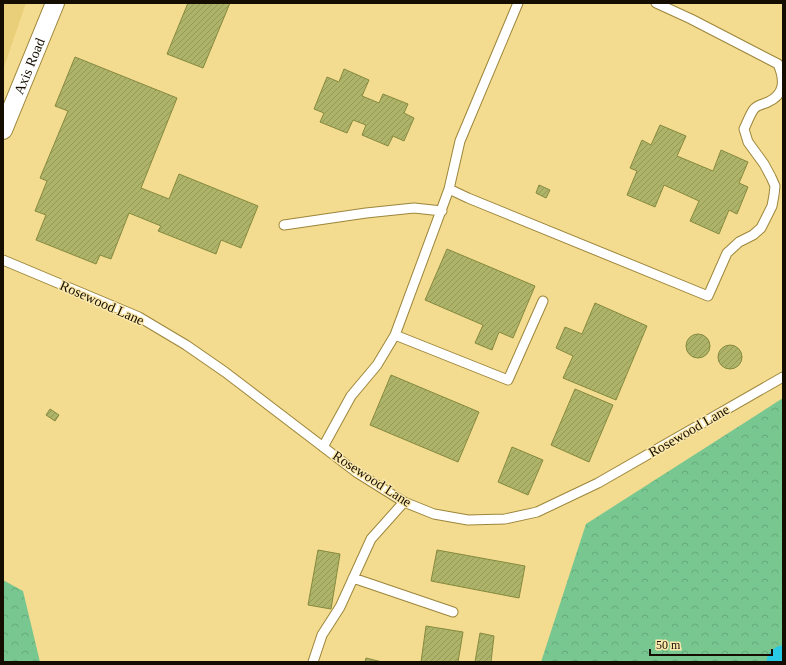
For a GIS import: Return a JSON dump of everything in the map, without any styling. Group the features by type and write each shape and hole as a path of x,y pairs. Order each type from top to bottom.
{"street":[{"name":"Axis Road","path":"3,130 55,3"}],"lane":[{"path":"323,447 350,396 377,364 395,335 442,210 449,189 460,141 518,3"},
{"path":"449,189 708,296 727,253 739,242 753,235 761,228 772,206 775,186 764,164 748,142 744,129 755,108 777,97 781,91 783,74 778,64 656,3"},
{"path":"284,225 366,213 414,208 442,210"},
{"name":"Rosewood Lane","path":"3,260 139,318 186,345 225,372 356,472 404,502 434,514 468,520 505,519 537,512 598,483 783,377"},
{"path":"395,335 508,380 543,301"},
{"path":"313,662 322,635 340,607 371,539 404,502"},
{"path":"353,578 453,612"}],"shaded area":[{"path":"3,3 26,3 3,70"}],"green space":[{"path":"783,398 783,662 541,662 586,524"},
{"path":"3,580 23,591 40,662 3,662"}],"building":[{"path":"188,3 230,3 203,68 167,54"},
{"path":"75,57 177,98 141,188 169,199 179,174 258,206 241,248 221,240 216,254 158,231 161,226 129,213 111,259 100,255 96,264 36,240 46,215 35,211 47,181 40,178 68,111 55,106"},
{"path":"344,69 369,80 362,96 379,103 383,94 408,104 404,113 414,118 404,141 393,136 388,146 362,135 366,125 353,120 347,133 320,122 324,113 314,109 327,77 339,82"},
{"path":"660,125 686,136 677,156 713,171 721,150 748,162 739,183 748,187 737,214 729,210 719,234 690,221 699,201 664,185 655,207 627,195 637,171 630,168 642,140 651,145"},
{"path":"539,185 550,190 546,198 536,193"},
{"path":"447,249 535,286 513,338 499,332 492,350 475,343 483,325 425,300"},
{"path":"595,303 647,326 616,400 563,378 573,356 556,348 565,327 582,334"},
{"path":"698,334 703,335 709,341 709,351 703,357 698,358 693,357 687,351 686,346 687,341 693,335"},
{"path":"730,345 735,346 741,352 741,362 735,368 730,369 725,368 719,362 718,357 719,352 725,346"},
{"path":"391,375 479,412 458,462 370,425"},
{"path":"575,389 613,405 589,462 551,445"},
{"path":"50,409 59,415 55,421 46,415"},
{"path":"512,447 543,460 528,495 498,482"},
{"path":"318,550 340,554 331,609 308,605"},
{"path":"437,550 525,566 519,598 431,581"},
{"path":"426,626 463,632 458,662 421,662"},
{"path":"480,633 494,636 491,662 475,662"},
{"path":"366,658 382,662 365,662"}]}
